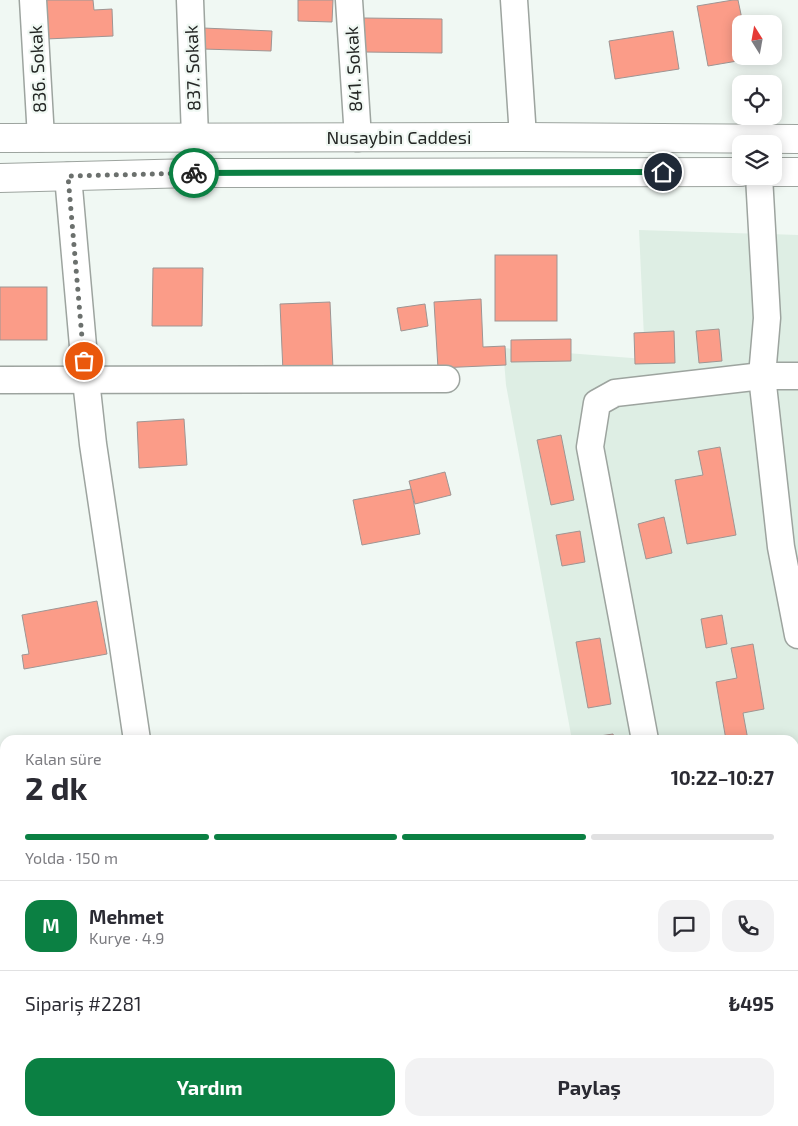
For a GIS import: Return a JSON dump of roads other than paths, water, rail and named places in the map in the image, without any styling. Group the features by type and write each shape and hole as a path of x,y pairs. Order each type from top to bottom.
{"highway":[{"name":"Nusaybin Caddesi","path":"0,138 523,136 798,139"},
{"name":"Nusaybin Caddesi","path":"0,178 193,173 732,172"},
{"path":"782,172 798,172"}],"street":[{"name":"836. Sokak","path":"33,0 41,138"},
{"name":"837. Sokak","path":"190,0 195,137"},
{"name":"841. Sokak","path":"349,0 358,138"},
{"path":"514,0 523,136"},
{"path":"68,176 93,444 136,735"},
{"path":"760,185 767,318 762,376 781,547 798,635"},
{"path":"644,735 590,447 597,403 615,393 762,376 798,376"},
{"path":"0,380 446,379"}]}
